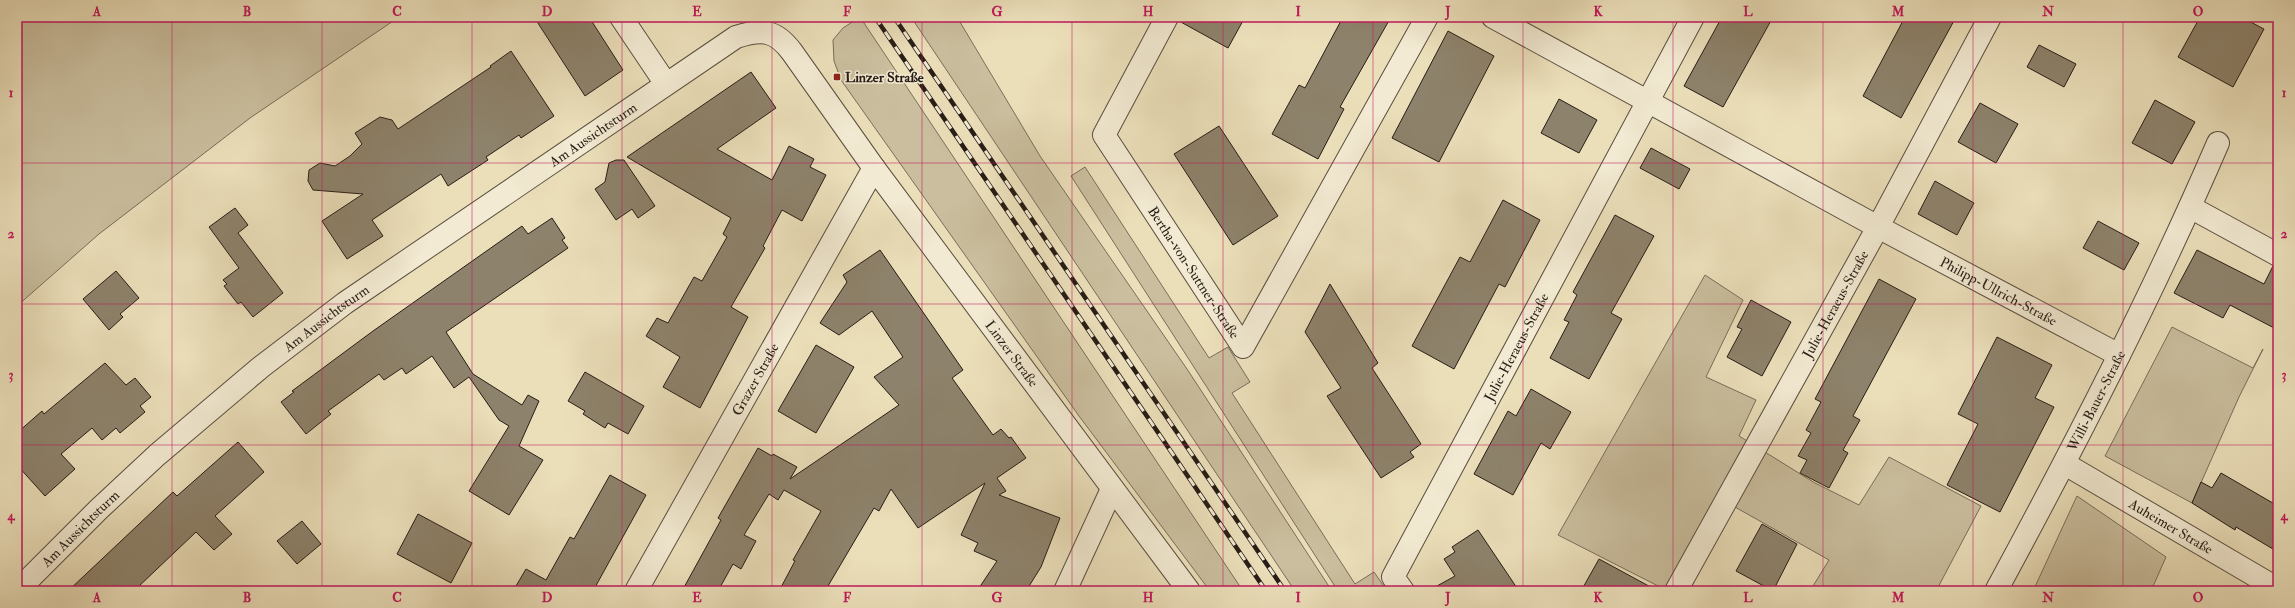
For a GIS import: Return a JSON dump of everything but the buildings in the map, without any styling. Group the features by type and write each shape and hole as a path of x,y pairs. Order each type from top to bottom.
{"street":[{"path":"621,17 666,84"},
{"name":"Bertha-von-Suttner-Straße","path":"1167,17 1104,135 1243,347 1427,17"},
{"name":"Philipp-Ullrich-Straße","path":"1493,17 1878,227 2119,355"},
{"path":"1648,102 1693,17"},
{"path":"1878,227 1990,17"},
{"name":"Am Aussichtsturm","path":"17,591 99,509 151,461 261,367 345,303 736,37 751,32 764,32 780,38"},
{"name":"Linzer Straße","path":"780,38 792,52 874,168 1189,591"},
{"name":"Julie-Heraeus-Straße","path":"1403,591 1393,577 1648,102"},
{"name":"Willi-Bauer-Straße","path":"1996,591 2065,464 2190,207 2218,143"},
{"name":"Grazer Straße","path":"636,591 874,168"},
{"path":"2190,207 2278,255"},
{"name":"Julie-Heraeus-Straße","path":"1676,591 1878,227"},
{"name":"Auheimer Straße","path":"2065,464 2257,585 2278,589"},
{"path":"1065,591 1112,489"}],"shaded area":[{"path":"17,17 399,17 250,118 99,234 17,306"},
{"path":"860,17 1243,591 1210,591 1079,416 841,80 834,61 833,40 843,28"},
{"path":"911,17 957,17 1040,156 1187,369 1332,591 1295,591"},
{"path":"1085,167 1209,358 1228,347 1250,382 1232,393 1355,584 1374,572 1387,591 1338,591 1071,176"},
{"path":"1705,275 1743,300 1706,377 1756,400 1739,436 1815,483 1859,505 1889,457 1981,506 1936,591 1810,591 1829,560 1719,498 1666,590 1558,535"},
{"path":"2172,327 2253,368 2263,349 2239,397 2192,503 2105,456"},
{"path":"2077,496 2166,557 2151,591 2033,591"}],"railway":[{"path":"875,17 1266,591"},
{"path":"894,17 1285,591"}],"place":[{"name":"Linzer Straße","path":"837,77"}]}
